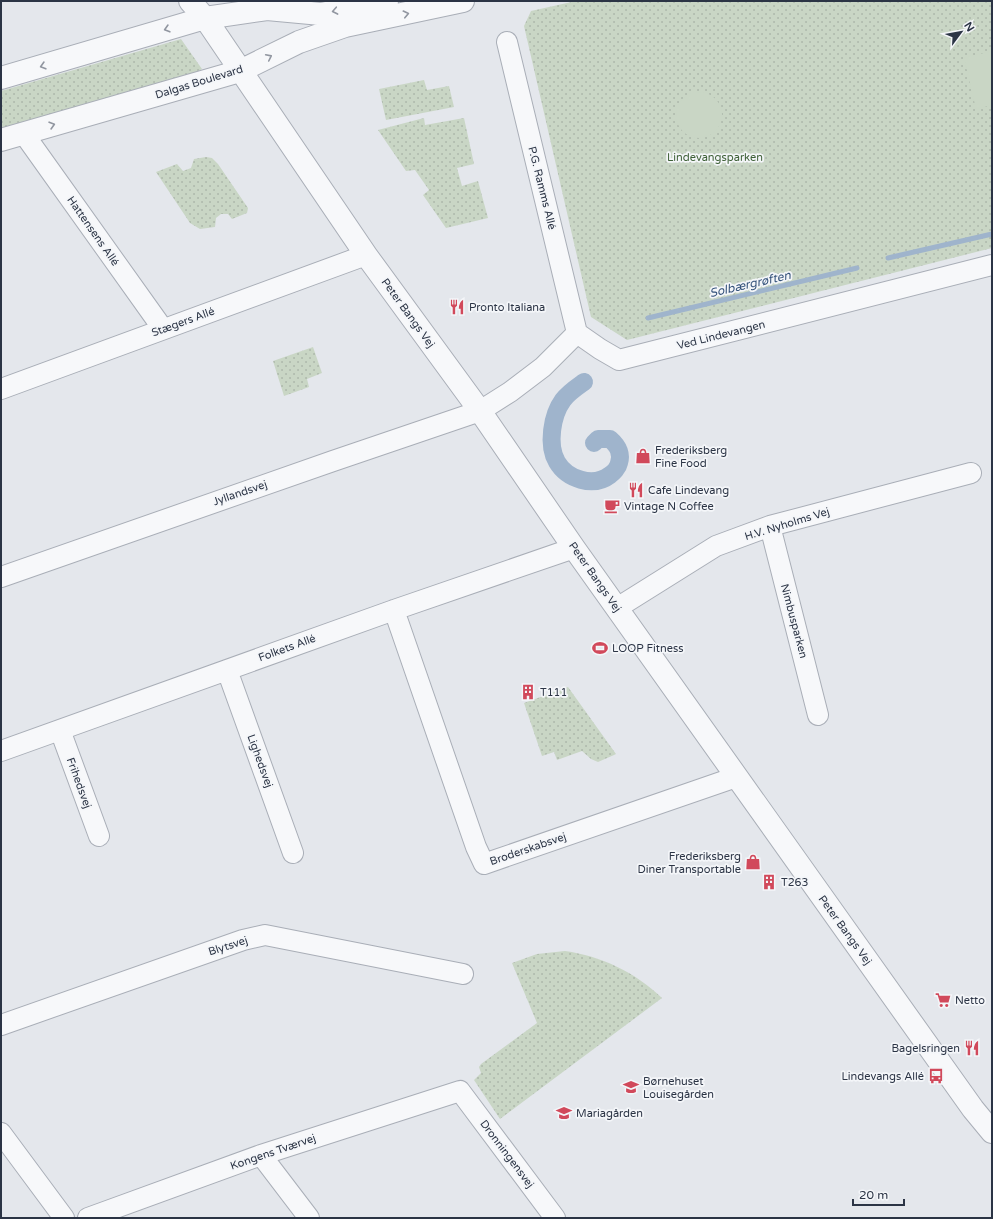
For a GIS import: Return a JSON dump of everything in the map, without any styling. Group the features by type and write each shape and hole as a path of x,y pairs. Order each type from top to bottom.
{"street":[{"name":"Peter Bangs Vej","path":"190,1 202,10 240,71 366,255 480,411 574,548 736,777 973,1109 992,1132"},
{"path":"1,78 202,10 267,9 321,14 387,1"},
{"name":"Dalgas Boulevard","path":"1,140 240,71 299,42 345,26 463,1"},
{"name":"P.G. Ramms Allé","path":"507,42 577,333"},
{"name":"Hattensens Allé","path":"24,134 163,329"},
{"name":"Stægers Allé","path":"1,389 366,255"},
{"name":"Ved Lindevangen","path":"577,333 619,360 992,265"},
{"path":"480,411 510,392 543,367 577,333"},
{"name":"Jyllandsvej","path":"1,577 480,411"},
{"name":"H.V. Nyholms Vej","path":"617,608 716,546 770,526 971,473"},
{"name":"Nimbusparken","path":"770,526 818,715"},
{"name":"Folkets Allé","path":"1,751 394,610 574,548"},
{"name":"Broderskabsvej","path":"394,610 476,847 484,864 736,777"},
{"name":"Lighedsvej","path":"227,670 293,853"},
{"name":"Frihedsvej","path":"60,730 99,836"},
{"name":"Blytsvej","path":"1,1025 236,943 265,935 463,974"},
{"name":"Kongens Tværvej","path":"88,1218 261,1155 460,1091"},
{"name":"Dronningensvej","path":"460,1091 554,1218"},
{"path":"1,1133 64,1218"},
{"path":"261,1155 309,1218"}],"green space":[{"name":"Lindevangsparken","path":"576,1 992,1 992,248 627,340 591,317 524,26 531,11"},
{"path":"181,39 202,69 193,74 1,130 1,91"},
{"path":"992,51 992,105 976,109 964,58"},
{"path":"424,80 427,90 449,86 454,107 386,120 379,89"},
{"path":"694,92 704,92 712,96 718,102 722,110 722,120 718,128 712,134 704,138 694,138 686,134 680,128 676,120 676,110 680,102 686,96"},
{"path":"424,118 425,125 464,118 474,164 457,168 462,186 478,181 488,218 446,228 423,195 429,190 415,170 406,171 378,130"},
{"path":"206,157 212,158 218,164 248,208 247,213 232,219 228,214 221,214 216,218 215,227 200,229 190,223 156,172 177,164 183,171 191,168 194,159"},
{"path":"313,347 322,373 307,379 309,387 284,396 273,361"},
{"path":"568,687 616,754 598,762 591,759 582,751 557,760 554,752 542,756 524,703"},
{"path":"565,951 592,957 617,967 641,980 662,998 500,1119 474,1080 481,1073 479,1067 537,1023 512,963 537,954"}],"waterway":[{"name":"Solbærgrøften","path":"888,258 992,234"},
{"name":"Solbærgrøften","path":"648,318 857,268"},
{"path":"584,382 567,395 559,406 552,430 552,447 557,462 567,473 581,480 596,481 603,479 614,472 620,459 620,453 610,439 598,439 594,443"}],"place":[{"name":"Pronto Italiana","path":"457,307"},
{"name":"Frederiksberg Fine Food","path":"643,456"},
{"name":"Cafe Lindevang","path":"636,490"},
{"name":"Vintage N Coffee","path":"612,506"},
{"name":"LOOP Fitness","path":"600,648"},
{"name":"T111","path":"528,692"},
{"name":"Frederiksberg Diner Transportable","path":"753,862"},
{"name":"T263","path":"769,882"},
{"name":"Netto","path":"943,1000"},
{"name":"Bagelsringen","path":"972,1048"},
{"name":"Lindevangs Allé","path":"936,1076"},
{"name":"Børnehuset Louisegården","path":"631,1087"},
{"name":"Mariagården","path":"564,1113"}]}
